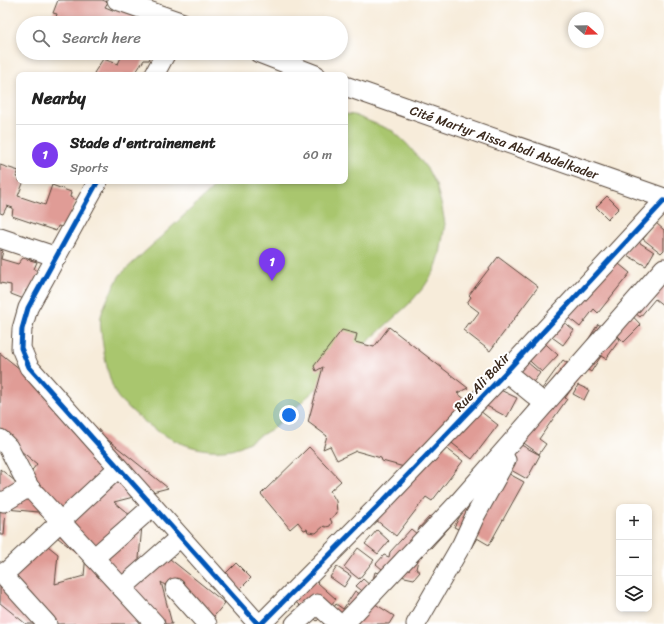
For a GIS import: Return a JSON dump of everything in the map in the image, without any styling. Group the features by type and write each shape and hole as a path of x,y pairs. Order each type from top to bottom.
{"street":[{"path":"117,0 162,16"},
{"path":"156,72 162,60"},
{"path":"277,60 308,72"},
{"name":"Cité Martyr Aissa Abdi Abdelkader","path":"348,87 664,200"},
{"path":"96,184 28,308 22,329 21,348 29,367 259,624"},
{"name":"Rue Ali Bakir","path":"259,624 381,503 506,372 664,200"},
{"path":"0,238 57,257"},
{"path":"344,624 459,502 664,268"},
{"path":"506,372 545,404"},
{"path":"416,624 459,550 475,516 520,432"},
{"path":"0,439 8,447 29,487 154,624"},
{"path":"47,624 1,574 118,468"},
{"path":"0,501 4,502 29,487"},
{"path":"459,502 475,516"},
{"path":"94,558 153,506"},
{"path":"122,588 180,537"},
{"path":"175,588 207,624"},
{"path":"295,624 317,604 339,624"}],"shaded area":[{"path":"0,600 23,624 0,624"}],"green space":[{"path":"348,114 354,115 393,131 407,144 428,170 436,185 442,207 445,224 440,254 435,270 424,287 409,304 272,429 236,448 217,450 203,449 176,441 151,427 117,396 109,375 104,353 101,316 107,300 120,275 218,184 348,184"}],"building":[{"path":"58,0 102,0 108,2 105,7 115,11 117,6 144,16 56,16 57,14 53,13"},
{"path":"102,60 118,64 120,60 144,60 136,72 95,72"},
{"path":"0,165 16,170 16,184 23,184 18,196 45,205 52,185 71,192 70,197 76,200 66,228 58,226 56,231 12,216 13,208 7,206 3,214 0,213"},
{"path":"607,196 619,208 608,219 596,207"},
{"path":"656,223 664,230 664,250 661,253 643,239"},
{"path":"634,239 654,252 646,266 625,254"},
{"path":"0,250 3,251 1,259 18,264 23,258 37,262 34,269 40,272 33,291 26,290 24,299 11,294 11,285 0,283"},
{"path":"609,256 630,273 598,313 594,309 580,327 569,318"},
{"path":"498,257 538,287 490,351 463,330 468,323 470,324 479,312 467,303 471,297 469,295"},
{"path":"664,259 664,306 655,299 640,317 625,305"},
{"path":"623,306 641,325 624,342 606,324"},
{"path":"557,316 574,330 563,345 545,332"},
{"path":"598,324 620,339 606,359 601,356 591,372 575,361"},
{"path":"389,327 468,388 457,393 498,425 472,459 448,440 437,441 463,461 432,501 426,497 396,536 371,516 408,468 382,461 381,458 356,451 337,460 330,446 323,449 327,436 308,422 323,367 316,371 314,366 342,330 357,334 355,342 374,347"},
{"path":"538,337 558,355 542,372 522,354"},
{"path":"0,353 168,488 114,502 142,525 137,581 160,551 225,603 210,621 161,582 172,624 26,624 0,603 0,578 34,535 58,554 55,584 84,576 87,542 78,554 47,529 60,514 6,509 4,535 0,535 0,469 20,485 37,464 0,434"},
{"path":"520,356 540,373 528,389 507,371"},
{"path":"563,360 582,374 565,398 567,399 539,439 546,444 539,454 510,433"},
{"path":"490,385 517,398 507,417 481,403"},
{"path":"578,385 589,390 584,400 573,394"},
{"path":"508,438 540,455 527,479 495,461"},
{"path":"309,447 341,481 330,491 336,501 337,513 330,519 332,522 330,526 324,526 316,533 308,532 307,529 304,530 298,522 290,529 261,494"},
{"path":"489,463 524,482 489,545 477,538 469,551 454,543 462,531 454,527"},
{"path":"430,516 438,518 455,516 454,522 418,560 416,569 420,572 414,579 400,576 372,584 375,572 389,575 376,564 384,555 389,557 390,552 411,529 418,535 419,528"},
{"path":"377,530 389,541 378,554 365,544"},
{"path":"358,548 374,560 359,579 344,567"},
{"path":"236,563 251,578 239,590 224,575"},
{"path":"337,567 351,576 344,587 330,577"},
{"path":"309,575 336,599 317,621 290,597"},
{"path":"363,579 372,587 366,594 356,586"},
{"path":"355,591 394,616 389,624 323,624 336,604 343,609"}],"cycle path":[{"path":"96,184 28,308 22,329 21,348 29,367 258,624"},
{"path":"261,624 381,503 506,372 664,201"}],"place":[{"name":"Stade d'entrainement","path":"272,281"}]}
